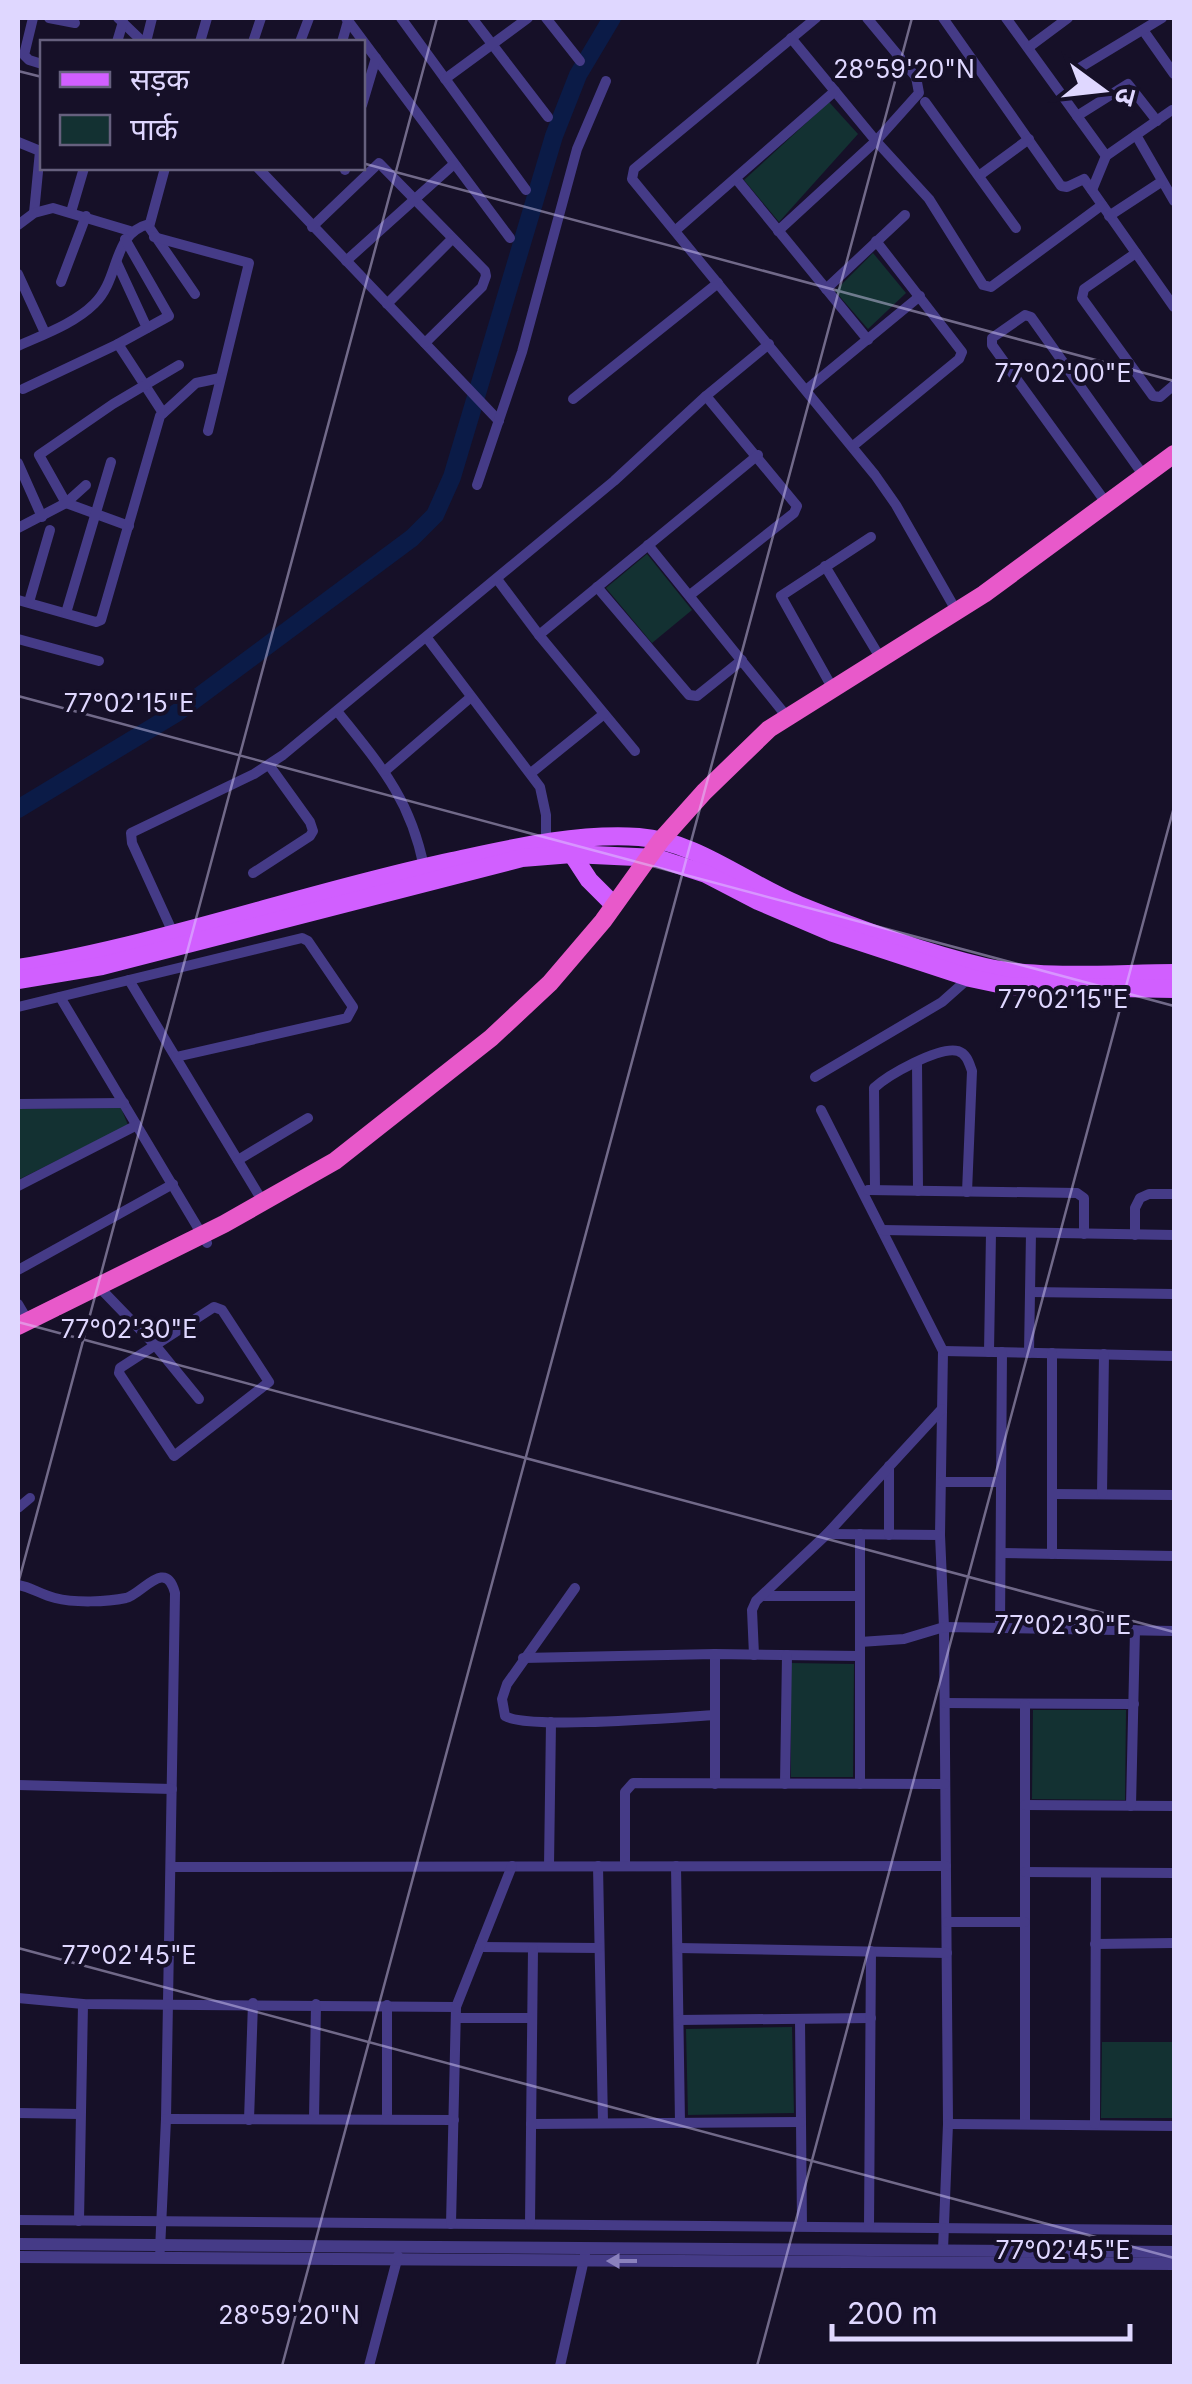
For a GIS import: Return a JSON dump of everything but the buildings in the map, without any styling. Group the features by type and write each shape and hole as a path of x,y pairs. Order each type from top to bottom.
{"highway":[{"path":"227,1228 263,1202 335,1161 491,1038 550,983 727,768 769,729 957,612 1174,454"},
{"path":"21,1328 340,1170 498,1046 557,990 611,927 661,845"}],"main road":[{"path":"18,968 176,939 522,858 586,838 661,845 796,904 1008,986 1174,988"},
{"path":"18,980 102,966 176,939 424,867 546,850 572,854 661,845"},
{"path":"572,854 589,880 614,905"},
{"path":"972,970 1174,974"}],"street":[{"path":"33,18 24,55 40,63"},
{"path":"49,18 75,24"},
{"path":"401,18 526,190"},
{"path":"472,18 548,116"},
{"path":"444,80 528,18"},
{"path":"546,18 580,61"},
{"path":"816,18 631,174 632,179 853,446 896,504 957,612"},
{"path":"778,231 876,141 919,93 919,84 867,18"},
{"path":"943,18 1061,186 1082,178 1174,307"},
{"path":"1006,18 1106,156"},
{"path":"1082,66 1162,18"},
{"path":"347,19 363,40"},
{"path":"121,20 142,40"},
{"path":"1029,47 1061,20"},
{"path":"1142,30 1174,74"},
{"path":"791,38 929,199 987,287 1102,205"},
{"path":"365,43 510,238"},
{"path":"365,94 376,58"},
{"path":"477,484 527,334 577,148 606,81"},
{"path":"1078,116 1128,84 1157,121"},
{"path":"676,230 835,91"},
{"path":"925,102 1016,228"},
{"path":"1092,190 1106,156 1172,110"},
{"path":"1136,135 1174,201"},
{"path":"980,176 1029,139"},
{"path":"18,142 40,150 34,213"},
{"path":"312,227 377,163 484,271 486,282 424,344"},
{"path":"346,261 454,164"},
{"path":"71,212 83,170"},
{"path":"164,170 150,224 154,237 195,294"},
{"path":"260,170 499,421"},
{"path":"736,180 868,340"},
{"path":"1110,216 1161,182"},
{"path":"18,226 44,208 86,216 128,235 169,313 118,344 23,389"},
{"path":"826,289 906,215"},
{"path":"61,282 86,216"},
{"path":"18,346 95,303 128,235 150,224"},
{"path":"154,237 249,263 208,431"},
{"path":"388,304 452,239"},
{"path":"853,446 959,359 960,346 876,241"},
{"path":"1136,253 1084,289 1082,298 1153,396 1160,397 1174,385"},
{"path":"117,263 147,328"},
{"path":"18,274 22,295 45,333"},
{"path":"573,399 718,282"},
{"path":"806,390 920,296"},
{"path":"1106,504 992,345 992,338 1024,315 1031,317 1144,476"},
{"path":"118,344 163,413"},
{"path":"176,939 132,844 132,833 269,765 427,638 769,344"},
{"path":"129,526 66,503 39,455 179,365"},
{"path":"50,530 23,601 96,622 102,620 158,420 196,383 220,378"},
{"path":"690,595 797,506 706,396"},
{"path":"538,634 758,455"},
{"path":"66,612 111,462"},
{"path":"18,463 42,517"},
{"path":"19,531 66,503 86,484"},
{"path":"833,690 781,600 784,592 871,537"},
{"path":"648,545 788,718"},
{"path":"825,566 881,660"},
{"path":"497,579 635,751"},
{"path":"597,587 692,697 742,660"},
{"path":"427,638 531,774 544,800 546,850"},
{"path":"18,639 98,661"},
{"path":"384,771 472,697"},
{"path":"336,711 384,771 412,818 424,867"},
{"path":"531,774 604,714"},
{"path":"253,873 312,831 310,822 269,765"},
{"path":"18,1007 302,938 308,941 353,1007 346,1018 176,1057"},
{"path":"814,1077 942,1002 972,970"},
{"path":"129,980 263,1202"},
{"path":"60,997 205,1239"},
{"path":"875,1190 874,1088 917,1062 956,1050 967,1057 972,1071 967,1192"},
{"path":"917,1062 918,1191"},
{"path":"18,1104 124,1103"},
{"path":"821,1110 942,1351 940,1535 948,2124 942,2250"},
{"path":"238,1160 308,1118"},
{"path":"18,1186 137,1125"},
{"path":"18,1270 172,1184"},
{"path":"862,1190 1081,1194 1084,1234"},
{"path":"1135,1235 1135,1208 1140,1198 1174,1194"},
{"path":"882,1230 1174,1235"},
{"path":"990,1352 991,1232"},
{"path":"1030,1353 1031,1233"},
{"path":"101,1290 155,1345 199,1399"},
{"path":"1030,1292 1174,1294"},
{"path":"18,1304 21,1328"},
{"path":"218,1307 269,1382 174,1456 119,1373 122,1365 155,1345 218,1307"},
{"path":"942,1351 1174,1356"},
{"path":"1000,1628 1002,1352"},
{"path":"1052,1353 1052,1554"},
{"path":"1102,1494 1104,1354"},
{"path":"754,1655 752,1610 762,1596 827,1534 942,1410"},
{"path":"889,1534 890,1466"},
{"path":"941,1482 1002,1482"},
{"path":"1052,1494 1174,1495"},
{"path":"18,1508 30,1498"},
{"path":"827,1534 940,1535"},
{"path":"860,1534 860,1784"},
{"path":"1001,1553 1174,1556"},
{"path":"18,1585 63,1599 125,1598 158,1578 174,1585 169,2004 160,2250"},
{"path":"574,1588 504,1690 502,1709 510,1720 715,1715"},
{"path":"762,1596 860,1596"},
{"path":"860,1642 904,1639 944,1628 1174,1631"},
{"path":"1131,1806 1136,1630"},
{"path":"715,1654 716,1784"},
{"path":"785,1784 786,1655"},
{"path":"524,1658 860,1656"},
{"path":"944,1703 1134,1704"},
{"path":"1025,1704 1025,2124"},
{"path":"549,1866 550,1722"},
{"path":"625,1866 625,1792 633,1783 945,1784"},
{"path":"18,1784 172,1789"},
{"path":"1025,1805 1174,1806"},
{"path":"451,2224 456,2012 512,1866"},
{"path":"598,1866 603,2123"},
{"path":"676,1866 680,2123"},
{"path":"171,1867 946,1866"},
{"path":"1025,1872 1174,1873"},
{"path":"1095,2124 1096,1872"},
{"path":"947,1922 1025,1922"},
{"path":"1095,1944 1174,1943"},
{"path":"480,1947 599,1948"},
{"path":"530,2224 533,1948"},
{"path":"678,1948 947,1953"},
{"path":"870,2227 871,1951"},
{"path":"18,1998 83,2004 387,2005 532,2018"},
{"path":"79,2221 83,2004"},
{"path":"250,2120 253,2004"},
{"path":"314,2119 316,2004"},
{"path":"387,2005 387,2119"},
{"path":"678,2020 871,2018"},
{"path":"800,2019 802,2226"},
{"path":"18,2113 80,2114"},
{"path":"166,2119 454,2120"},
{"path":"531,2124 801,2122"},
{"path":"948,2124 1174,2126"},
{"path":"18,2220 1174,2230"},
{"path":"18,2244 160,2250 1174,2264"},
{"path":"18,2256 160,2250"},
{"path":"369,2366 398,2252"},
{"path":"585,2254 1174,2252"},
{"path":"560,2366 585,2254"}],"green space":[{"path":"829,102 858,134 779,222 744,180"},
{"path":"873,253 906,293 868,329 835,291"},
{"path":"647,554 692,610 652,643 606,588"},
{"path":"121,1108 128,1125 18,1180 18,1109"},
{"path":"791,1663 854,1664 853,1777 791,1777"},
{"path":"1033,1710 1126,1710 1125,1800 1032,1799"},
{"path":"792,2027 794,2113 688,2115 686,2029"},
{"path":"1102,2042 1174,2042 1174,2118 1101,2118"}],"waterway":[{"path":"18,809 178,712 412,538 435,515 452,477 554,136 578,75 612,18"}]}
